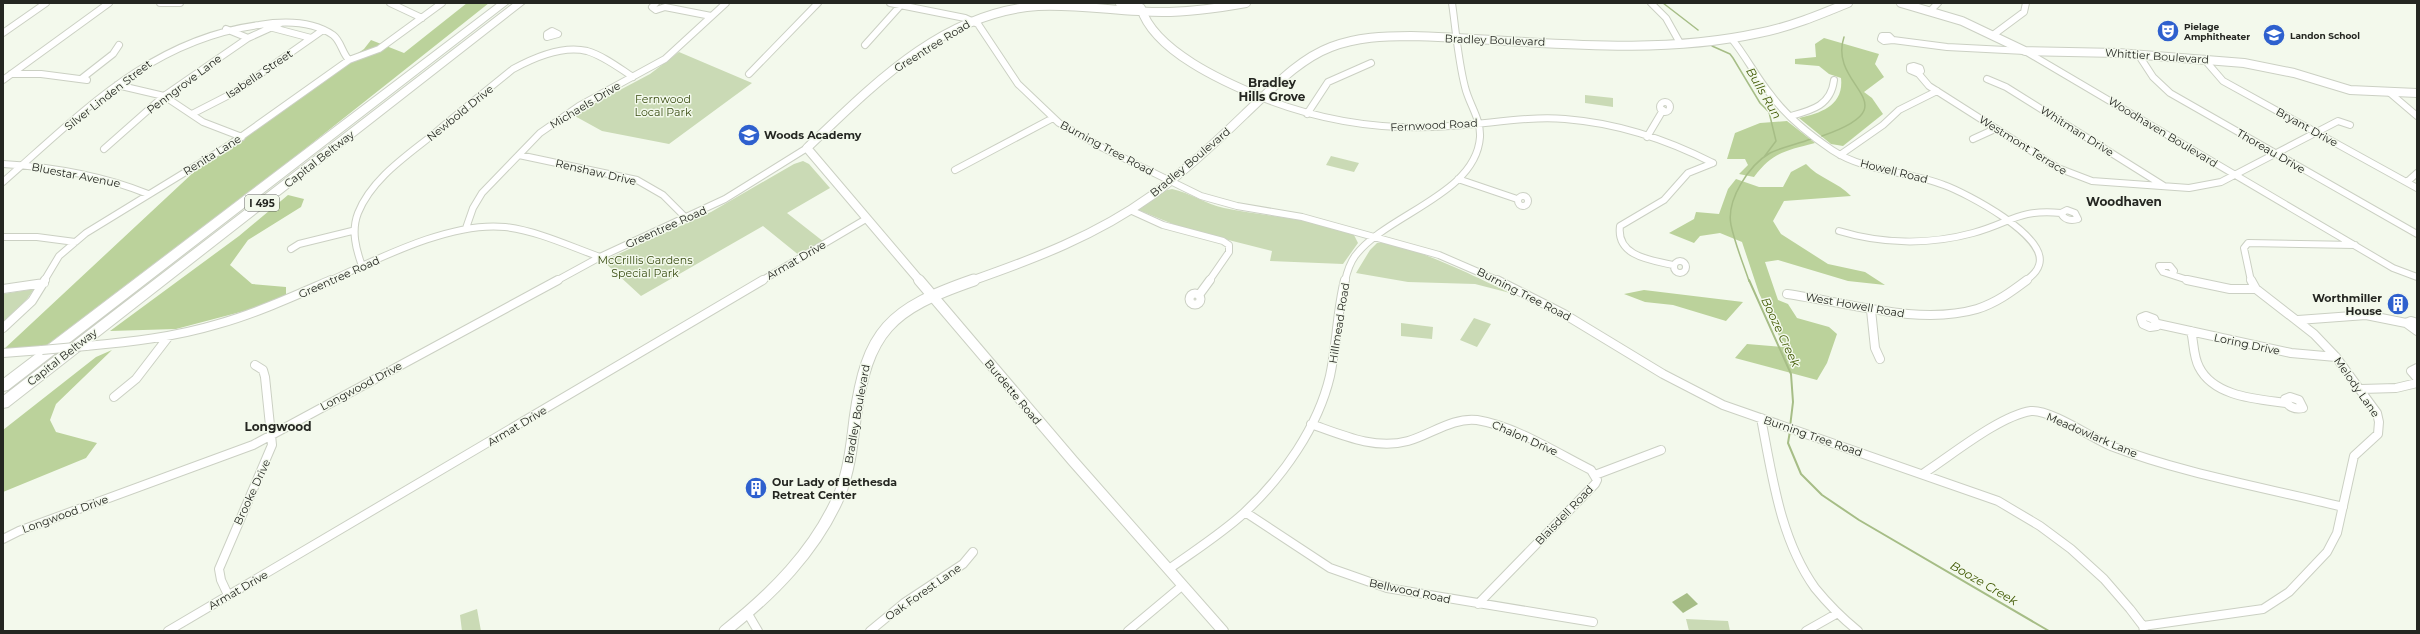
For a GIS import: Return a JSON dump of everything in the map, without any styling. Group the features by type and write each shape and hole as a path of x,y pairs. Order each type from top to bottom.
{"highway":[{"name":"Capital Beltway","path":"3,386 504,3"},
{"name":"Capital Beltway","path":"3,403 520,3"}],"main road":[{"path":"1120,3 1145,9"},
{"path":"1133,3 1145,9"},
{"name":"Bradley Boulevard","path":"725,631 748,614 780,584 814,540 835,503 848,468 864,365 874,341 882,328 897,315 932,295 1047,252 1092,231 1130,210 1170,181 1307,59 1337,45 1379,37 1457,38 1607,44 1680,43 1731,38 1798,23 1848,3"},
{"name":"Fernwood Road","path":"1145,9 1145,21 1163,42 1204,70 1233,86 1263,98"}],"street":[{"path":"3,33 46,3"},
{"path":"3,80 109,3"},
{"path":"160,3 180,3"},
{"path":"390,3 422,18"},
{"name":"Renita Lane","path":"3,328 27,306 44,283 55,261 75,242 148,194 242,137 350,60 379,49 442,3"},
{"path":"656,3 653,6 654,9 665,5 711,16"},
{"name":"Michaels Drive","path":"466,228 473,208 482,192 519,155 560,118 665,59 726,3"},
{"path":"749,74 818,3"},
{"path":"890,3 972,21"},
{"path":"1088,7 1097,6 1098,3"},
{"name":"Greentree Road","path":"3,353 86,346 169,336 207,328 259,311 362,266 410,247 466,228 491,226 519,229 600,257 725,199 807,148 854,103 890,73 943,37 972,21 998,11 1024,7 1088,7 1145,9 1173,12 1202,10 1245,3"},
{"name":"Hillmead Road","path":"1169,569 1245,512 1283,468 1311,424 1330,376 1344,283 1355,257 1374,235 1443,192 1458,179 1472,158 1479,143 1478,123 1464,85 1452,3"},
{"path":"1651,3 1666,18 1680,43"},
{"name":"Woodhaven Boulevard","path":"1901,3 1930,10 1993,35 2025,51 2393,268 2417,277"},
{"path":"1930,10 1938,3"},
{"path":"1993,35 2024,12 2026,3"},
{"path":"865,45 900,6"},
{"name":"Burning Tree Road","path":"972,21 978,24 990,46 1018,84 1053,118 1091,142 1201,196 1224,203 1302,217 1374,235 1439,255 1481,272 1570,317 1699,394 1761,418 1924,473 1998,501 2040,526 2071,549 2104,579 2143,628"},
{"path":"226,29 248,38 273,28 281,23"},
{"name":"Silver Linden Street","path":"3,182 117,85 144,64 173,47 194,38 226,29 253,24 281,23 304,25 323,30 337,38 342,53 350,60"},
{"path":"273,28 311,38"},
{"name":"Isabella Street","path":"192,114 233,93 323,30"},
{"path":"552,37 554,52"},
{"name":"Penngrove Lane","path":"104,149 164,96 248,38"},
{"name":"Howell Road","path":"1731,38 1751,63 1772,98 1791,116 1840,155 1867,166 1914,176 1946,186 1976,200 2006,220"},
{"name":"Whittier Boulevard","path":"1893,40 1947,47 2138,54 2204,59 2262,65 2329,85 2390,93 2417,93"},
{"path":"3,75 41,74 84,79 113,54 119,45"},
{"name":"Newbold Drive","path":"362,266 355,251 352,231 359,210 373,188 390,170 513,69 532,58 554,52 578,50 593,53 633,77"},
{"name":"Thoreau Drive","path":"2138,54 2153,77 2170,93 2417,234"},
{"name":"Bryant Drive","path":"2204,59 2214,73 2223,81 2417,188"},
{"path":"1307,114 1323,87 1328,82 1371,64"},
{"name":"Westmont Terrace","path":"1918,73 1929,86 2058,168 2075,176 2092,181 2165,186 2205,186 2235,175 2338,121 2350,125"},
{"path":"1791,116 1815,109 1827,102 1834,91 1834,80"},
{"name":"Whitman Drive","path":"1987,80 2006,87 2165,186"},
{"path":"117,85 164,96 216,128 242,137"},
{"path":"1840,155 1883,125 1899,110 1937,91"},
{"path":"2390,93 2417,116"},
{"name":"Fernwood Road","path":"1263,98 1307,114 1358,124 1396,128 1564,119 1596,123 1699,155 1713,163 1688,173 1676,184 1664,200 1620,226 1617,234 1619,240 1629,251 1640,257 1672,265"},
{"path":"1647,138 1663,110"},
{"path":"955,170 1053,118"},
{"path":"1973,139 1996,129"},
{"name":"Burdette Road","path":"807,148 1073,461 1223,631"},
{"name":"Renshaw Drive","path":"519,155 637,180 663,195 685,218"},
{"name":"Bluestar Avenue","path":"3,164 54,168 112,181 148,194"},
{"path":"2407,182 2417,173"},
{"path":"1458,179 1517,199"},
{"path":"1130,210 1163,225 1223,241 1230,245 1229,252 1199,295"},
{"path":"1839,231 1863,238 1930,240 1972,233 2021,214 2038,211 2061,213"},
{"name":"Armat Drive","path":"168,631 866,218"},
{"name":"West Howell Road","path":"1787,294 1812,296 1871,310 1917,315 1958,313 1990,305 2016,290 2036,273 2040,265 2040,257 2029,238 2006,220"},
{"path":"291,249 299,244 352,231"},
{"path":"3,237 37,237 75,242"},
{"name":"Melody Lane","path":"2143,628 2249,612 2273,604 2289,592 2327,552 2337,533 2354,456 2360,449 2377,438 2380,430 2377,413 2361,389 2336,357 2298,320 2256,289 2248,274 2244,248 2248,243 2356,246"},
{"name":"Longwood Drive","path":"3,539 19,531 253,445 600,257"},
{"path":"2172,274 2187,280 2230,290 2256,289"},
{"path":"3,289 44,283"},
{"path":"1871,310 1875,348 1880,359"},
{"path":"2298,320 2352,314 2388,316 2406,323 2410,328 2417,331"},
{"path":"2406,323 2411,321 2417,322"},
{"name":"Loring Drive","path":"2158,324 2291,353 2336,357"},
{"path":"2191,331 2198,366 2215,384 2239,396 2286,403"},
{"path":"114,397 136,379 169,336"},
{"name":"Brooke Drive","path":"228,595 220,580 219,568 272,446 265,377 262,370 255,365"},
{"path":"2417,368 2411,371 2417,378"},
{"path":"2361,389 2396,388 2417,383"},
{"name":"Meadowlark Lane","path":"1924,473 2012,416 2033,411 2052,416 2110,444 2152,460 2343,507"},
{"path":"1761,418 1776,498 1787,534 1811,582 1836,614 1858,631"},
{"name":"Chalon Drive","path":"1311,424 1354,439 1382,444 1408,441 1450,424 1466,420 1488,422 1586,466 1595,475"},
{"name":"Blaisdell Road","path":"1478,604 1595,484 1597,480 1595,475 1661,450"},
{"name":"Bellwood Road","path":"1245,512 1310,556 1348,576 1387,588 1593,622"},
{"name":"Oak Forest Lane","path":"870,631 904,603 963,564 973,552"},
{"path":"1128,631 1183,585"},
{"path":"748,614 758,631"},
{"path":"1806,631 1836,614"}],"green space":[{"name":"Fernwood Local Park","path":"679,52 752,83 669,144 602,131 573,115 650,74"},
{"path":"1585,95 1613,98 1613,107 1585,103"},
{"path":"1331,156 1359,163 1354,172 1326,165"},
{"name":"McCrillis Gardens Special Park","path":"803,161 809,164 830,188 787,213 824,242 800,256 763,226 641,296 603,261 711,212 794,164"},
{"path":"1172,189 1224,208 1306,221 1338,229 1354,235 1358,243 1343,264 1270,261 1272,251 1185,229 1136,209 1163,191"},
{"path":"1377,243 1388,244 1423,254 1444,262 1510,293 1475,284 1408,282 1356,273 1370,250"},
{"path":"34,289 27,299 3,322 3,294"},
{"path":"1474,318 1491,324 1477,347 1460,340"},
{"path":"1401,323 1433,327 1432,339 1401,336"},
{"path":"477,609 481,631 462,631 460,615"},
{"path":"1686,619 1728,621 1730,631 1689,631"}],"shaded area":[{"path":"467,3 489,3 301,152 47,345 3,350 225,143 364,49 371,40 404,53"},
{"path":"1824,38 1879,54 1875,64 1884,77 1864,92 1872,98 1883,114 1843,146 1831,144 1799,118 1816,113 1830,106 1839,95 1841,78 1829,74 1819,66 1795,64 1795,59 1816,57 1815,44"},
{"path":"1787,121 1815,143 1795,148 1774,157 1767,162 1754,177 1739,174 1748,165 1745,159 1727,159 1735,133 1760,123"},
{"path":"1806,164 1816,173 1840,187 1851,196 1784,201 1773,221 1781,234 1828,264 1865,272 1885,285 1848,281 1778,260 1765,262 1778,300 1788,304 1797,318 1829,327 1837,334 1827,363 1817,380 1735,358 1747,344 1784,347 1759,293 1742,242 1720,233 1700,236 1694,243 1669,233 1694,219 1696,212 1719,214 1728,189 1736,179 1759,187 1783,187 1791,172"},
{"path":"288,195 304,199 301,207 248,240 230,265 252,284 286,287 286,295 248,310 176,329 110,331 239,236"},
{"path":"1644,290 1743,302 1726,321 1673,305 1645,302 1624,294"},
{"path":"112,350 56,404 50,420 56,432 97,443 86,458 3,492 3,430 96,357"},
{"path":"1687,593 1698,604 1683,613 1672,602"}],"waterway":[{"name":"Bulls Run","path":"1663,3 1698,30"},
{"name":"Booze Creek","path":"1822,136 1849,125 1862,114 1865,104 1861,94 1846,69 1842,55 1844,37"},
{"name":"Bulls Run","path":"1712,46 1730,54 1760,103 1769,112 1776,141 1764,157"},
{"name":"Booze Creek","path":"1749,281 1731,225 1730,215 1736,194 1747,174 1770,153 1811,139"},
{"name":"Booze Creek","path":"1749,280 1791,374 1793,402 1790,427"},
{"name":"Booze Creek","path":"1790,431 1788,443 1801,474 1822,495 1859,520 2049,631"}],"place":[{"name":"Pielage Amphitheater","path":"2168,31"},
{"name":"Landon School","path":"2274,35"},
{"name":"Woods Academy","path":"749,135"},
{"name":"Worthmiller House","path":"2398,304"},
{"name":"Our Lady of Bethesda Retreat Center","path":"756,488"}],"district":[{"name":"Bradley Hills Grove","path":"1272,89"},
{"name":"Woodhaven","path":"2124,201"},
{"name":"Longwood","path":"278,426"}]}
